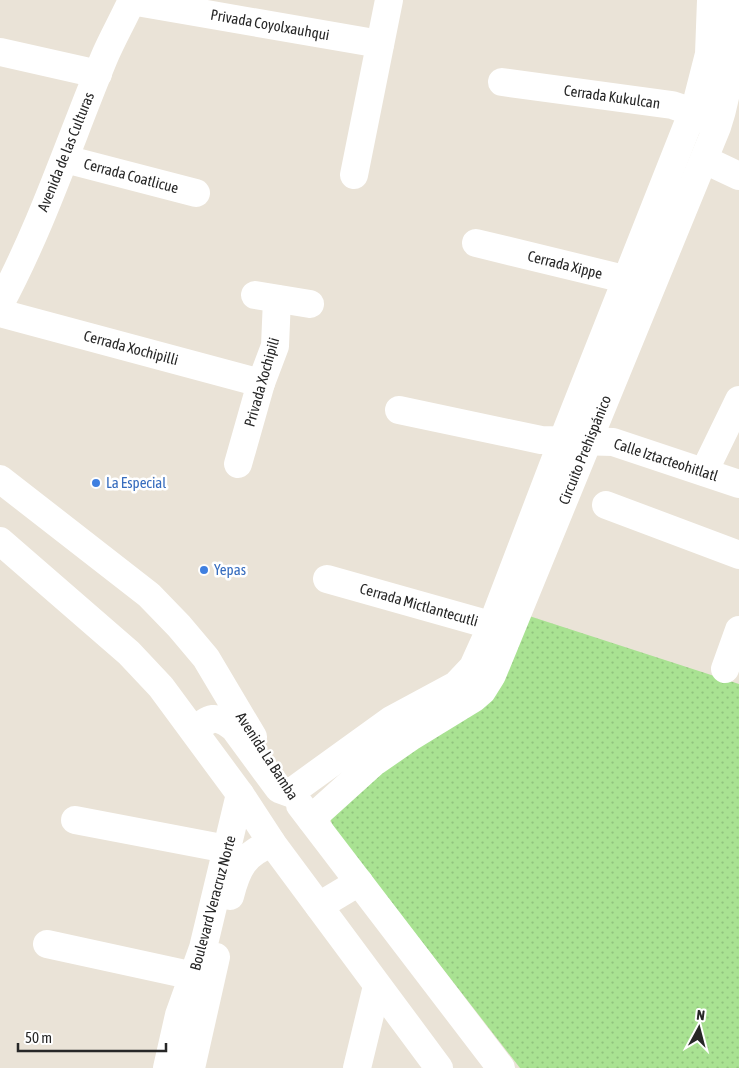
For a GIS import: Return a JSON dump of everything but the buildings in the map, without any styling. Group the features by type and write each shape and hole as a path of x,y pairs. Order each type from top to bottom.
{"street":[{"name":"Privada Coyolxauhqui","path":"132,0 380,44"},
{"name":"Avenida de las Culturas","path":"0,304 13,280 65,159 109,47 132,0"},
{"path":"354,175 388,0"},
{"name":"Circuito Prehispánico","path":"290,794 367,752 412,736 474,698 492,676 502,628 562,442 700,92 709,54 711,0"},
{"name":"Circuito Prehispánico","path":"502,628 589,441 705,160 724,108 729,86 735,0"},
{"path":"0,52 98,74"},
{"name":"Cerrada Kukulcan","path":"502,82 672,105 693,112 717,127"},
{"name":"Cerrada Coatlicue","path":"65,159 196,193"},
{"path":"705,160 739,176"},
{"name":"Cerrada Xippe","path":"476,243 653,286"},
{"name":"Privada Xochipili","path":"238,464 262,383 276,346 266,297 310,304"},
{"name":"Cerrada Xochipilli","path":"0,313 262,383"},
{"path":"704,472 739,400"},
{"name":"Calle Iztacteohitlatl","path":"399,410 541,440 612,442 739,484"},
{"name":"Avenida La Bamba","path":"0,479 149,595 179,626 206,658 240,717 290,794 501,1068"},
{"path":"606,505 739,555"},
{"path":"0,542 129,653 161,688 240,794 272,843 318,906 439,1068"},
{"name":"Cerrada Mictlantecutli","path":"327,580 502,628"},
{"path":"725,669 739,630"},
{"path":"194,731 213,718 226,722 234,728 280,789 290,794"},
{"name":"Circuito Prehispánico","path":"310,819 367,752"},
{"name":"Boulevard Veracruz Norte","path":"167,1068 179,1015 203,948 240,794"},
{"path":"75,820 227,849"},
{"name":"Boulevard Veracruz Norte","path":"190,1068 234,878 241,864 247,858 272,843"},
{"path":"318,906 359,882"},
{"path":"47,944 194,976"},
{"path":"357,1068 377,986"}],"green space":[{"path":"523,614 739,684 739,1068 520,1068 334,829 328,813"}],"place":[{"name":"La Especial","path":"96,483"},
{"name":"Yepas","path":"204,570"}]}
